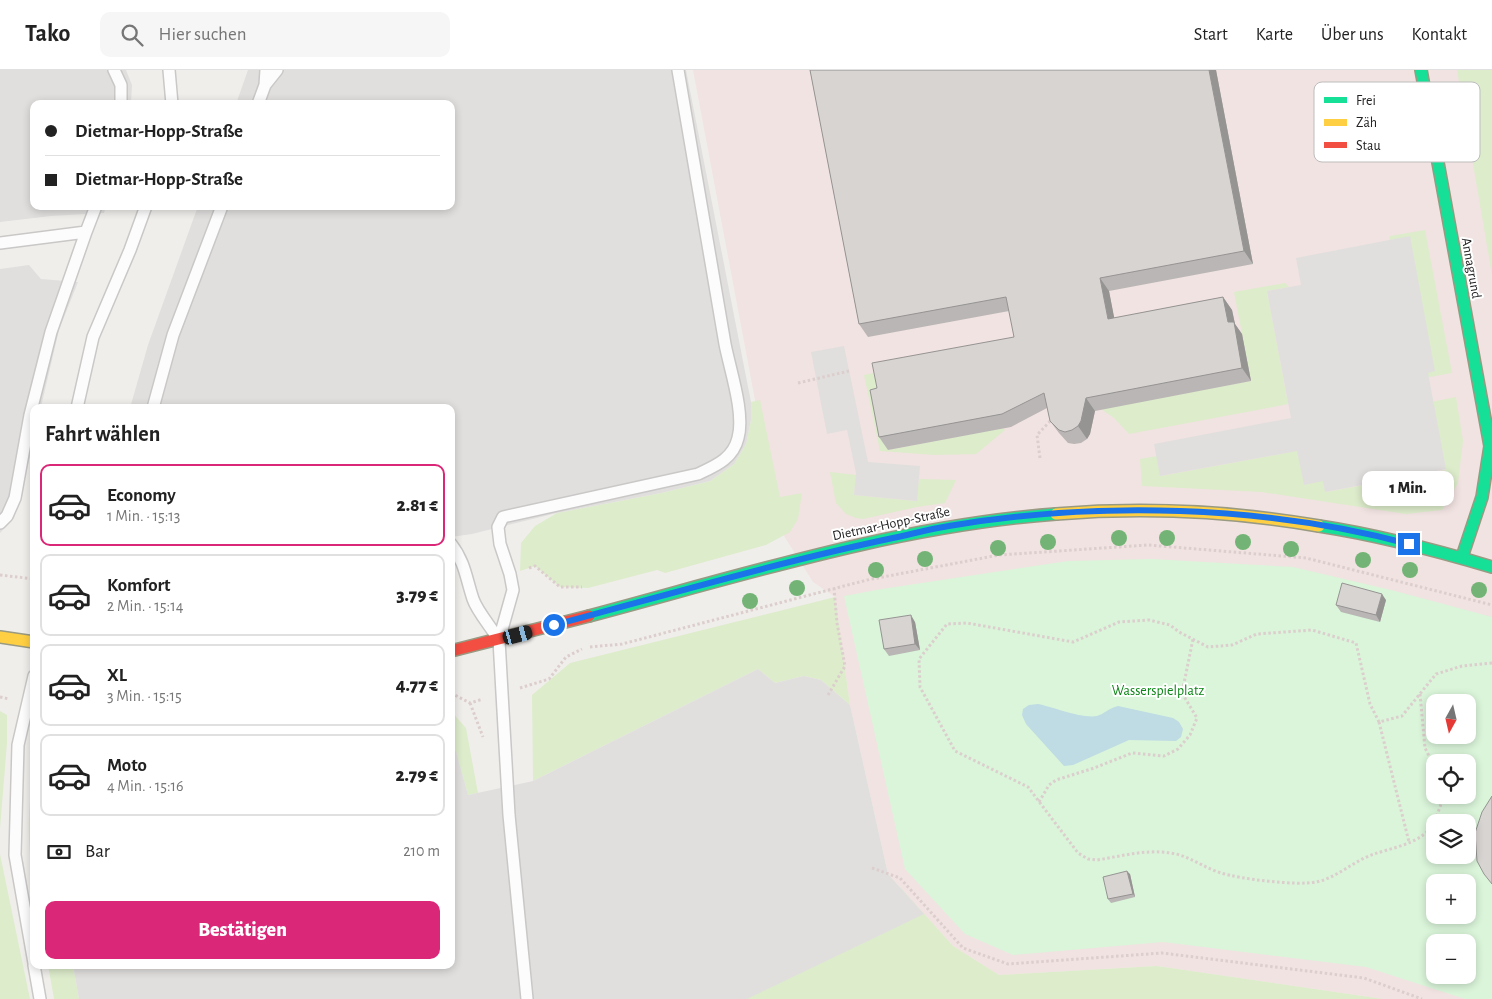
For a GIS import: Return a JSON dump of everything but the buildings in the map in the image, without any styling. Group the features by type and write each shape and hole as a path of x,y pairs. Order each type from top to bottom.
{"street":[{"name":"Annagrund","path":"1438,162 1490,446 1482,497 1462,557"},
{"name":"Dietmar-Hopp-Straße","path":"455,650 827,552 940,528 1050,514 1140,511 1209,513 1279,519 1374,534 1462,557 1492,567"},
{"path":"0,637 30,641"}],"lane":[{"path":"114,70 121,85 122,100"},
{"path":"169,70 172,100"},
{"path":"259,100 265,85 266,70"},
{"path":"265,85 277,70"},
{"path":"527,999 509,815 499,640 513,590 500,544 498,527 503,517 698,474 719,464 732,452 739,437 739,411 726,351 678,70"},
{"path":"33,404 51,332 94,210"},
{"path":"79,404 93,337 130,250 145,210"},
{"path":"154,404 173,335 220,210"},
{"path":"0,243 86,232"},
{"path":"0,523 7,516 15,498 30,415"},
{"path":"455,549 466,572 473,601 499,640"},
{"path":"30,693 18,745 15,856 30,941"},
{"path":"35,969 40,999"}],"path":[{"path":"798,383 849,371"},
{"path":"1040,458 1037,435 1055,416"},
{"path":"455,695 470,703 549,679 566,657 584,647 622,644 834,588 1000,555 1148,545 1306,558 1492,605"},
{"path":"510,574 535,566 560,587 588,588"},
{"path":"0,575 30,579"},
{"path":"828,695 845,666 837,623 834,588"},
{"path":"665,596 671,632"},
{"path":"1409,842 1379,722 1370,704 1356,643 1312,630 1257,634 1232,645 1208,646 1170,625 1149,620 1119,622 1074,642 966,623 947,624 918,658 920,686 955,751 1028,787 1078,853 1088,859 1096,860 1148,851 1175,854 1189,858 1221,873 1290,883 1315,883 1330,878 1367,856 1409,842 1424,835 1438,814 1441,804"},
{"path":"1039,802 1049,785 1056,780 1132,753 1164,756 1178,749 1190,735 1197,718 1182,693 1193,639"},
{"path":"1379,722 1402,716 1436,674 1462,666 1492,663"},
{"path":"1420,694 1425,748 1428,754"},
{"path":"872,868 900,878 963,948 1008,964 1162,953 1364,978 1422,999"}],"shaded area":[{"path":"0,70 126,70 132,85 131,100 30,100 30,210 105,210 104,213 51,216 0,222"},
{"path":"248,70 686,70 751,402 751,420 746,444 734,464 710,481 455,536 455,404 131,404 148,345 197,210 455,210 455,100 237,100"},
{"path":"693,70 1492,70 1492,999 1383,999 1157,966 999,975 953,946 888,874 850,705 835,597 813,582 779,528"},
{"path":"1410,236 1435,371 1428,373 1446,469 1325,492 1323,481 1304,485 1297,451 1160,476 1154,444 1291,418 1267,291 1301,285 1296,258"},
{"path":"29,265 41,279 78,282 59,330 42,404 30,404 30,456 14,518 0,533 0,269"},
{"path":"844,346 868,462 920,466 917,501 854,495 856,473 847,430 827,434 811,352"},
{"path":"758,669 775,683 804,676 821,680 850,705 888,874 924,914 747,999 79,999 74,969 455,969 455,752 468,795 533,781"}],"green space":[{"path":"1457,70 1492,70 1492,275 1473,162 1480,162 1480,82 1459,82"},
{"path":"1425,230 1452,373 1418,379 1410,237 1389,240 1390,236"},
{"path":"1285,283 1289,287 1267,291 1287,398 1305,401 1129,434 1114,418 1101,409 1251,381 1234,292"},
{"path":"874,373 888,450 1003,428 1005,430 976,454 935,455 880,451 864,375"},
{"path":"1456,397 1463,441 1458,483 1442,510 1406,514 1261,492 1142,486 1140,459 1157,456 1161,476 1291,452 1287,431 1324,481 1326,492 1446,470 1434,407 1416,405"},
{"path":"760,400 780,497 802,493 798,519 790,532 766,545 665,573 657,570 588,588 560,587 535,566 520,571 521,543 535,526 557,513 661,493 710,481 734,464 746,444 751,420 751,402"},
{"path":"830,472 856,475 854,495 916,501 919,479 956,480 945,503 863,519 846,514 836,503"},
{"name":"Wasserspielplatz","path":"1152,559 1293,567 1395,591 1492,617 1492,999 1465,999 1366,967 1163,942 1013,955 965,934 905,869 844,596 1068,561"},
{"path":"835,597 850,705 821,680 804,676 775,683 758,669 533,781 532,695 570,663"},
{"path":"0,711 7,715 7,743 0,829"},
{"path":"455,716 466,728 478,793 468,795 456,752"},
{"path":"30,799 30,856 29,828"},
{"path":"0,854 30,999 0,999"},
{"path":"900,887 953,946 999,975 1157,966 1383,999 667,999"},
{"path":"49,969 74,969 79,999 54,999"}],"water":[{"path":"1038,704 1091,716 1100,715 1118,706 1173,718 1179,722 1183,729 1181,737 1176,741 1129,740 1073,765 1064,766 1026,724 1022,715 1023,709 1029,705"}],"traffic: fast":[{"path":"1421,70 1423,82"},
{"path":"1438,162 1490,446 1482,497 1462,557"},
{"path":"589,616 762,569 879,541 937,529 996,520 1056,514"},
{"path":"1319,526 1406,544 1492,567"}],"traffic: slow":[{"path":"1056,514 1122,511 1188,512 1253,517 1319,526"},
{"path":"0,637 30,641"}],"traffic: jam":[{"path":"455,650 589,616"}],"route":[{"path":"554,625 827,552 949,526 1050,514 1140,511 1209,513 1279,519 1374,534 1409,544"}]}
